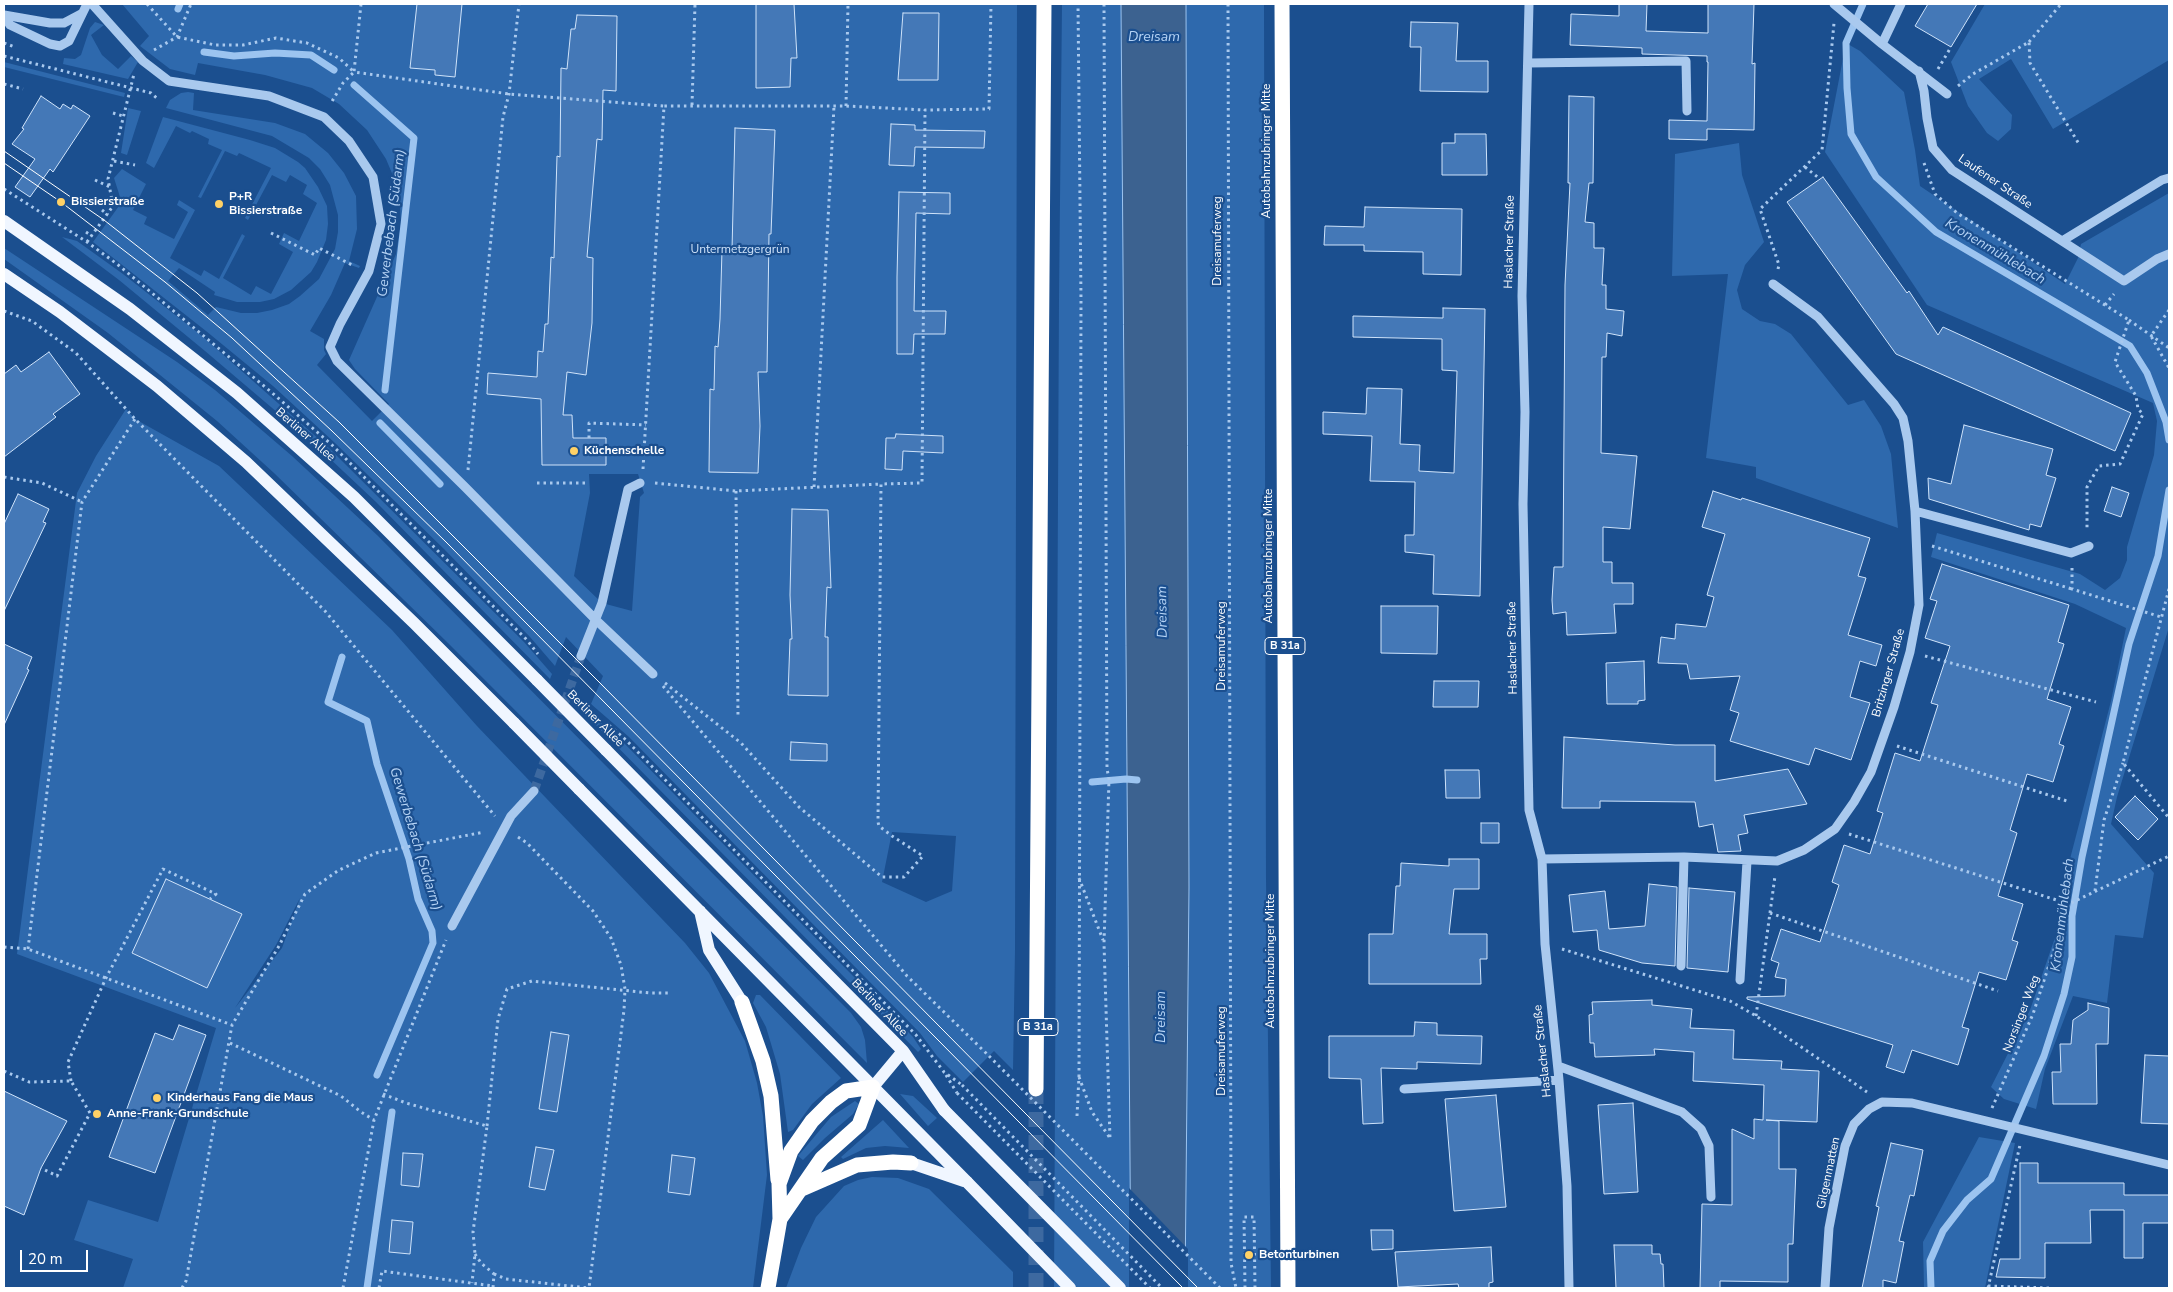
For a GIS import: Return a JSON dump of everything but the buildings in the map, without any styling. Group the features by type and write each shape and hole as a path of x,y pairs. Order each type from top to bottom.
{"highway":[{"name":"B 31a","path":"1036,1089 1039,965 1044,4"},
{"name":"Autobahnzubringer Mitte","path":"1282,4 1288,1288"},
{"path":"742,1002 763,1061 772,1096 780,1219 768,1288"},
{"path":"779,1184 792,1151 812,1120 846,1091 873,1086"},
{"path":"780,1219 822,1158 859,1125 873,1086"},
{"path":"800,1190 857,1165 893,1162 911,1163"}],"main road":[{"name":"Berliner Allee","path":"4,221 130,309 237,393 354,497 903,1051 944,1110 1120,1288"},
{"path":"4,274 60,312 157,386 246,462 387,596 873,1086 1070,1288"},
{"path":"700,911 709,950 742,1002"},
{"path":"873,1086 903,1051"},
{"path":"911,1163 967,1182"}],"street":[{"path":"4,15 10,25 50,44 60,46 69,41 87,4"},
{"path":"92,4 142,61 170,81 270,96 324,117 349,141 373,177 381,224 369,271 330,347 337,361 596,620 653,674"},
{"name":"Haslacher Straße","path":"1529,4 1522,296 1525,412 1523,514 1529,810 1542,860 1545,944 1558,1066 1567,1186 1569,1288"},
{"path":"1882,44 1901,4"},
{"path":"1837,6 1882,44 1947,94"},
{"path":"4,15 50,23 64,23 81,14"},
{"path":"1528,63 1686,61 1687,111"},
{"name":"Laufener Straße","path":"1919,72 1933,148 1952,170 2124,281 2157,259 2169,254"},
{"path":"2062,241 2162,180 2169,178"},
{"name":"Britzinger Straße","path":"1542,860 1684,857 1777,861 1804,850 1835,829 1854,802 1866,780 1882,741 1910,652 1919,605 1911,452 1903,418 1894,404 1818,317 1773,284"},
{"path":"581,656 602,603 628,489 640,483"},
{"path":"1915,511 2071,553 2089,546"},
{"path":"452,926 511,816 534,791"},
{"path":"1681,966 1684,857"},
{"path":"1740,980 1747,861"},
{"path":"1558,1066 1682,1112 1701,1128 1709,1146 1711,1196"},
{"path":"1404,1089 1559,1080"},
{"path":"1882,1102 1912,1104 1987,1120 2023,1131 2169,1165"},
{"name":"Gilgenmatten","path":"1825,1288 1830,1228 1845,1146 1854,1124 1869,1109 1882,1102"}],"path":[{"path":"147,4 177,37 215,45 243,45 276,38 306,43 339,58 354,72 509,94 664,106 846,106 924,110 989,109 991,4"},
{"path":"149,54 177,37 191,4"},
{"path":"324,117 343,83 354,72 362,4"},
{"path":"465,487 472,453 503,116 509,94 519,4"},
{"path":"692,105 696,4"},
{"path":"846,106 848,4"},
{"path":"1077,1116 1079,1076 1081,300 1078,4"},
{"path":"1079,1076 1092,1112 1110,1139 1104,943 1109,779 1106,769 1104,4"},
{"name":"Dreisamuferweg","path":"1228,4 1231,1264 1236,1288"},
{"path":"1973,74 2029,42 2061,4"},
{"path":"1773,284 1779,265 1760,209 1822,150 1837,6"},
{"path":"2029,42 2030,63 2079,144"},
{"path":"1931,80 1951,47"},
{"path":"4,56 151,93 159,100"},
{"path":"87,242 113,206 108,179 130,88 137,69"},
{"path":"4,84 23,89"},
{"path":"664,106 646,425 640,483 736,490 922,483 924,110"},
{"path":"814,487 834,106"},
{"path":"113,113 123,116"},
{"path":"1921,155 1936,194 1957,213 2129,320 2169,348"},
{"path":"113,161 135,165"},
{"path":"1805,167 1820,179"},
{"path":"95,180 110,187"},
{"path":"4,189 87,242 116,264"},
{"path":"102,210 108,215"},
{"path":"86,232 92,236"},
{"path":"271,233 315,255 319,248 359,268"},
{"path":"2151,336 2169,310"},
{"path":"4,311 32,321 76,353 135,419 325,611 505,828 527,843 593,911 610,938 621,965 624,989 623,1019 588,1288 506,1279 494,1274 481,1263 475,1254"},
{"path":"2089,546 2086,518 2087,487 2099,466 2120,464 2143,414 2138,410 2136,396 2115,362 2129,320"},
{"path":"2151,336 2169,368"},
{"path":"28,949 82,502 135,419"},
{"path":"589,438 588,423 646,425"},
{"path":"4,477 42,483 82,502"},
{"path":"537,483 589,483"},
{"path":"653,674 741,743 799,807 882,877 904,877 923,856 892,836 879,826 878,822 881,484"},
{"path":"736,490 738,717"},
{"path":"1929,546 2161,617"},
{"path":"2072,575 2072,589"},
{"path":"2094,891 2104,820 2123,763 2169,589"},
{"path":"1910,652 2096,702"},
{"path":"653,674 907,976 1220,1288"},
{"path":"604,721 633,747 909,1028 944,1072 957,1093 1150,1288"},
{"path":"1882,741 2070,802"},
{"path":"2123,763 2169,818"},
{"path":"182,1288 186,1282 232,1026 279,946 305,894 340,870 376,853 505,828"},
{"path":"1835,829 2069,904 2169,856"},
{"path":"1756,1016 1777,861"},
{"path":"41,1168 57,1176 90,1113 71,1081 68,1062 106,978 163,869 216,894 210,899"},
{"path":"1079,876 1104,943"},
{"name":"Norsinger Weg","path":"1987,1120 2034,1014 2069,904"},
{"path":"1770,913 1998,991"},
{"path":"343,1288 374,1120 452,926"},
{"path":"1545,944 1730,1001 1756,1016 1882,1102"},
{"path":"4,947 28,949 232,1026"},
{"path":"472,1283 475,1254 473,1232 487,1126 498,1019 507,989 532,981 650,993 669,993"},
{"path":"230,1043 341,1096 374,1120"},
{"path":"4,1071 28,1082 71,1081"},
{"path":"944,1072 962,1085 1162,1288"},
{"path":"383,1094 406,1103 487,1126"},
{"path":"2023,1131 1988,1287 2050,1288"},
{"path":"1245,1288 1244,1217 1254,1217 1255,1288"},
{"path":"379,1288 382,1271 493,1287 494,1274"}],"green space":[{"name":"Untermetzgergrün","path":"122,4 1017,4 1015,950 1013,1070 994,1051 963,1082 937,1056 920,1033 629,737 591,704 603,676 566,637 555,666 530,637 444,549 335,443 273,386 93,242 119,206 120,197 114,178 122,169 146,184 133,210 147,217 144,224 174,239 188,212 177,205 179,200 195,210 170,258 201,276 204,270 219,279 242,234 245,236 223,278 251,295 256,286 271,294 293,252 279,244 284,233 299,241 317,203 303,194 307,185 290,175 286,182 272,175 248,220 245,218 271,168 239,153 237,156 225,151 201,198 198,197 222,150 208,144 209,139 176,126 154,168 146,163 163,117 250,140 275,148 298,162 305,168 318,187 327,206 328,224 326,240 317,262 311,272 291,290 274,299 260,302 237,302 214,295 215,292 179,268 168,281 208,315 216,307 241,313 257,313 289,304 319,279 335,249 338,215 330,185 320,169 309,158 272,136 166,108 170,100 181,93 194,93 193,110 275,123 305,134 328,153 344,173 356,196 357,229 349,261 360,266 359,268 345,263 331,295 310,331 324,339 326,354 317,365 372,421 389,404 355,369 349,360 396,254 401,223 399,190 386,159 367,130 339,104 312,88 265,75 198,63 195,75 170,69 140,46 149,36","holes":["589,474 638,474 644,493 640,497 632,611 602,603 574,576 590,493","892,832 956,836 952,891 926,902 882,882"]},
{"path":"1062,4 1121,4 1131,1288 1054,1288"},
{"path":"1186,4 1264,4 1266,878 1271,1288 1185,1288 1189,887"},
{"path":"1985,4 2169,4 2169,60 2053,129 2011,59 1979,79 2012,115 2011,129 1998,141 1987,133 1968,106 1951,62"},
{"path":"95,22 104,25 91,35 102,55 118,69 131,56 138,62 128,79 63,64 64,58 75,59 81,55 90,28"},
{"path":"1846,43 1860,51 1904,92 1920,186 2065,284 2078,258 2081,244 2169,193 2169,627 2117,797 2111,824 2154,873 2143,938 2115,935 2107,1003 2073,996 2045,1069 2036,1109 2004,1099 1991,1087 2030,1010 2066,906 2070,859 2111,701 2126,628 2075,604 1931,557 1937,533 2080,574 2105,590 2120,578 2127,560 2127,547 2154,455 2157,421 2153,403 1927,305 1825,152"},
{"path":"4,62 125,93 124,97 4,67"},
{"path":"128,108 141,111 127,155 121,153"},
{"path":"1739,143 1742,175 1764,242 1745,265 1737,290 1742,309 1760,321 1775,324 1791,334 1848,405 1864,400 1881,426 1891,454 1898,528 1756,478 1756,467 1706,458 1728,274 1672,276 1675,154"},
{"path":"62,237 77,241 123,274 202,336 330,449 524,642 552,674 550,679 376,502 311,441 119,280"},
{"path":"4,248 177,362 215,390 292,456 377,535 851,1013 861,1027 865,1040 867,1063 448,643 274,473 217,421 108,333 4,259"},
{"path":"126,409 135,419 219,466 392,630 477,726 685,943 709,973 745,1041 757,1083 763,1116 767,1175 753,1288 123,1288 133,1259 74,1240 88,1200 158,1222 216,1028 17,954 77,493 96,456","holes":["300,898 282,948 235,1008 276,945"]},
{"path":"588,711 623,742 913,1037 921,1049 918,1052 586,715"},
{"path":"756,995 760,995 841,1078 812,1104 793,1130 788,1132 780,1074 766,1027 753,1003"},
{"path":"900,1094 913,1096 937,1118 928,1126"},
{"path":"855,1101 859,1104 853,1114 803,1160 798,1156 831,1117"},
{"path":"883,1120 909,1148 885,1146 866,1148 843,1159 841,1157"},
{"path":"1979,1137 2015,1143 1985,1288 1924,1288 1923,1242"},
{"path":"872,1177 898,1178 929,1189 1013,1272 1013,1288 786,1288 801,1248 816,1217 844,1186"}],"water":[{"name":"Dreisam","path":"1121,4 1186,4 1189,887 1185,1288 1131,1288"}],"pier":[{"path":"1129,1188 1188,1249 1188,1288 1129,1288"}],"waterway":[{"name":"Gewerbebach (Südarm)","path":"178,9 180,4"},
{"name":"Kronenmühlebach","path":"1863,4 1846,43 1847,88 1851,134 1876,177 1936,232 2130,346 2147,373 2166,422 2169,440"},
{"name":"Gewerbebach (Südarm)","path":"204,52 234,56 275,53 311,55 334,70"},
{"name":"Gewerbebach (Südarm)","path":"354,85 414,138 385,390"},
{"name":"Gewerbebach (Südarm)","path":"380,423 440,484"},
{"name":"Kronenmühlebach","path":"1931,1288 1930,1261 1943,1231 1967,1200 1991,1179 2044,1056 2064,994 2072,957 2072,916 2082,857 2129,644 2158,556 2169,490"},
{"name":"Gewerbebach (Südarm)","path":"342,657 328,702 367,721 377,764 409,859 418,899 432,931 433,943 377,1075"},
{"path":"1092,782 1137,780"},
{"name":"Gewerbebach (Südarm)","path":"367,1288 392,1112"}],"tunnel":[{"path":"534,791 581,656"},
{"path":"1036,1089 1036,1288"}],"tram line":[{"path":"4,151 104,220 197,293 339,422 1198,1288"},
{"path":"4,163 61,202 165,282 232,338 332,431 446,542 1183,1288"}],"place":[{"name":"Bissierstraße","path":"61,202"},
{"name":"P+R Bissierstraße","path":"219,204"},
{"name":"Küchenschelle","path":"574,451"},
{"name":"Kinderhaus Fang die Maus","path":"157,1098"},
{"name":"Anne-Frank-Grundschule","path":"97,1114"},
{"name":"Betonturbinen","path":"1249,1255"}]}
